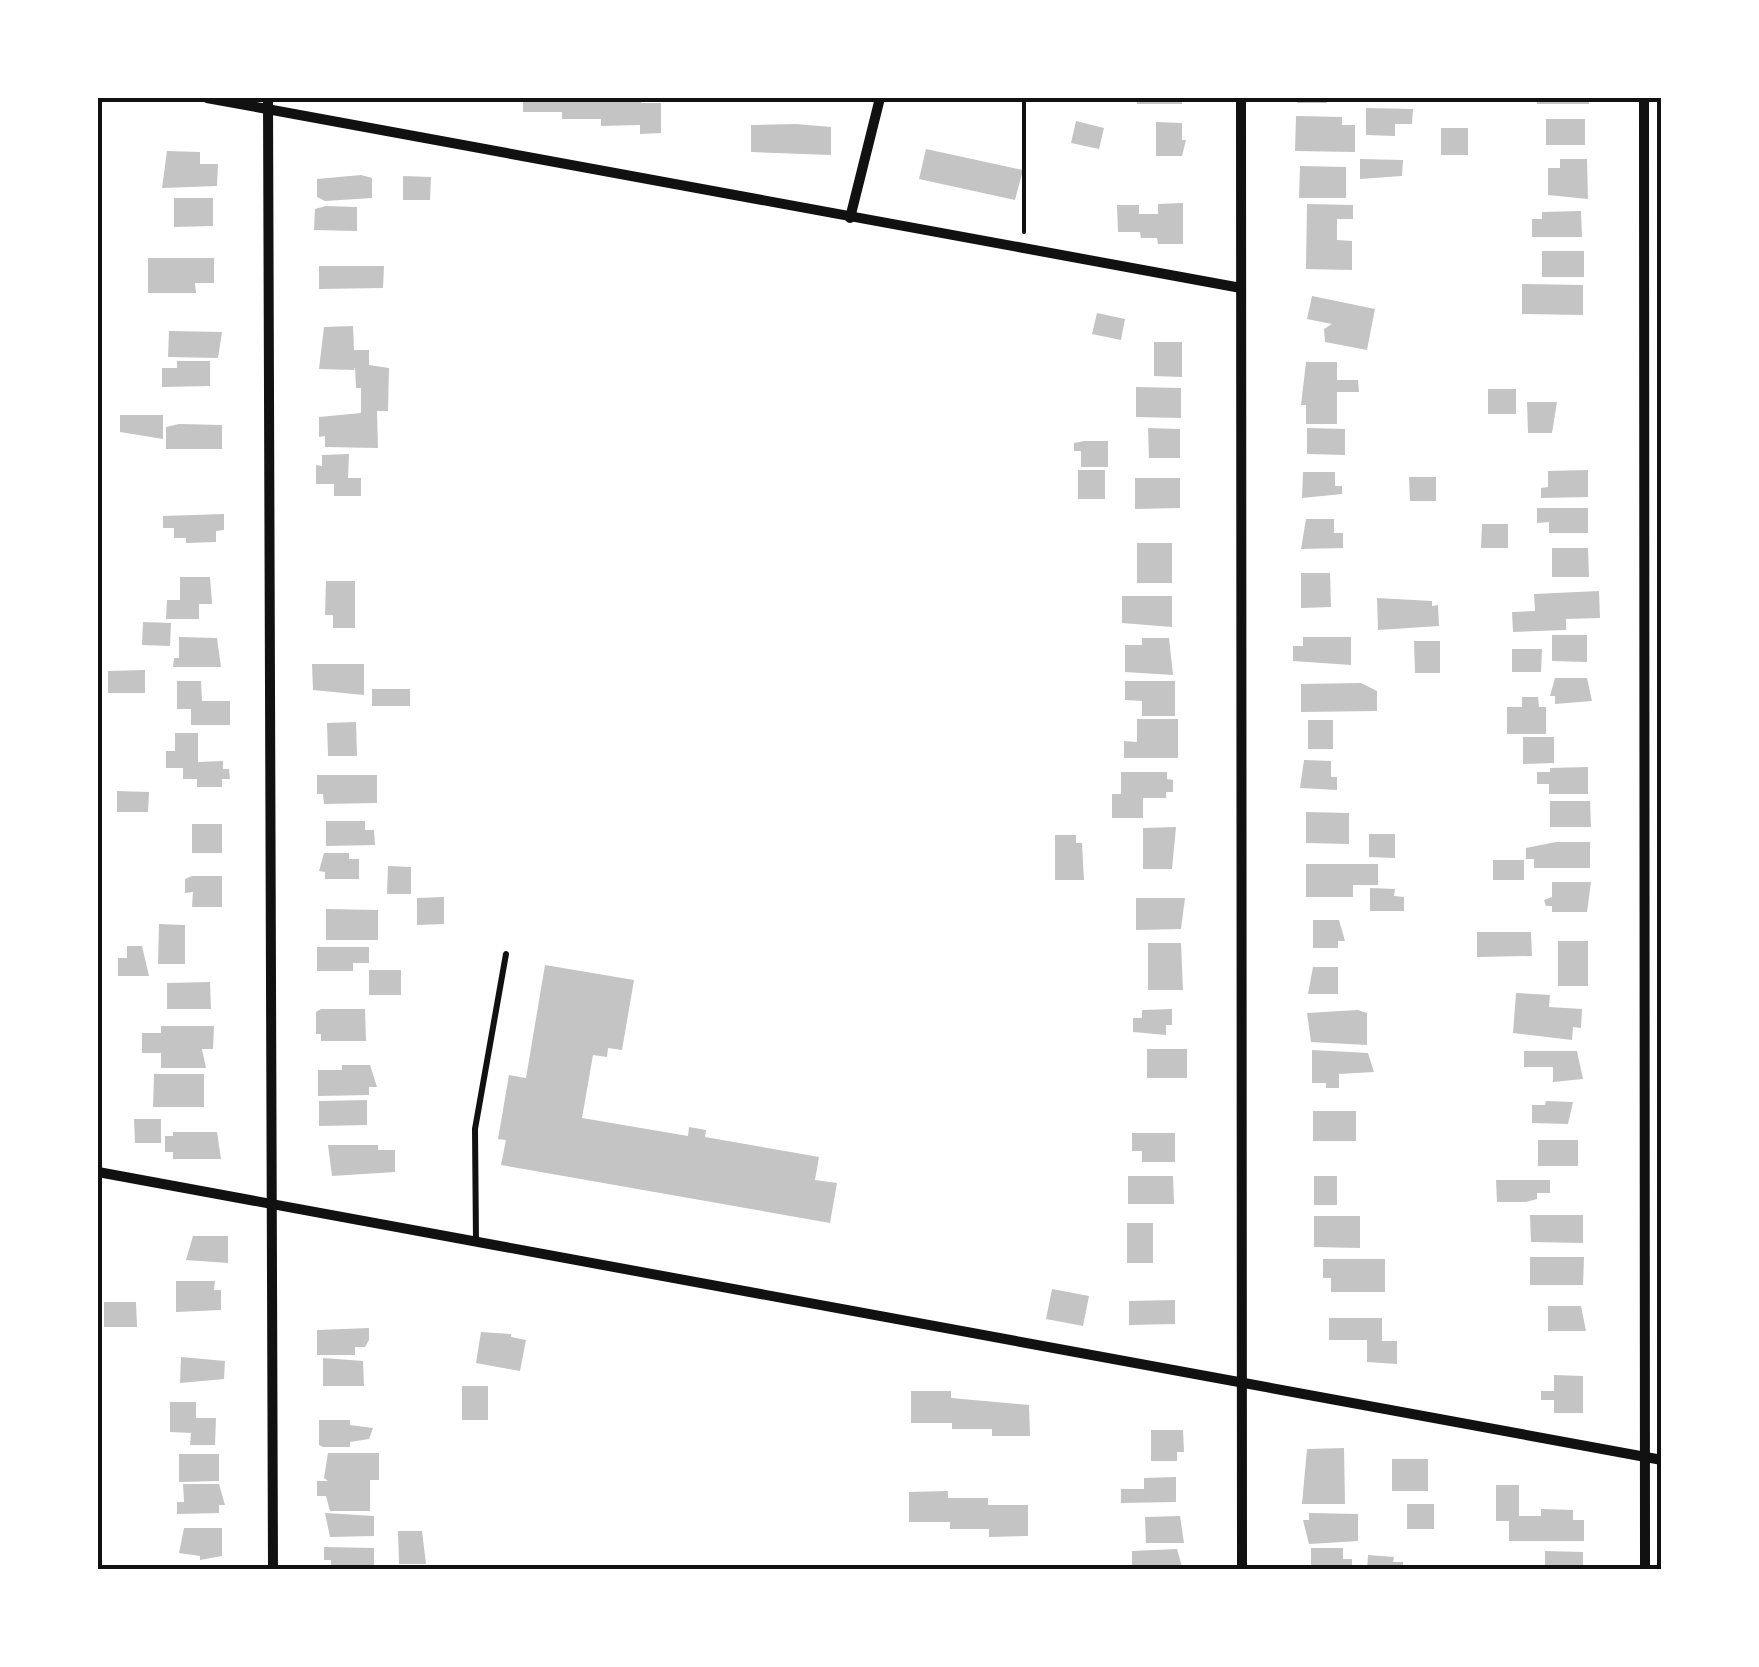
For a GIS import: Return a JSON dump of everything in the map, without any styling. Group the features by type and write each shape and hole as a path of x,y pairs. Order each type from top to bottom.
{"street":[{"path":"207,98 268,103 850,218 1241,288"},
{"path":"850,218 880,98"},
{"path":"1240,98 1242,1570"},
{"path":"1644,98 1645,1570"},
{"path":"268,103 272,1570"},
{"path":"98,1172 1662,1460"}],"lane":[{"path":"476,1243 475,1129 506,954"}],"path":[{"path":"1024,98 1024,232"}],"building":[{"path":"523,98 641,98 641,103 661,103 661,133 640,134 640,125 601,126 601,119 562,119 562,112 523,112"},
{"path":"1137,98 1182,98 1182,104 1137,104"},
{"path":"1297,98 1327,98 1327,103 1297,103"},
{"path":"1537,98 1589,98 1589,104 1537,104"},
{"path":"1366,108 1413,109 1412,124 1395,124 1395,136 1366,135"},
{"path":"1296,116 1342,117 1342,125 1355,125 1355,152 1295,151"},
{"path":"1546,119 1585,119 1585,145 1546,145"},
{"path":"1076,121 1104,128 1099,149 1071,143"},
{"path":"1156,122 1182,123 1182,140 1186,140 1182,156 1156,156"},
{"path":"751,125 831,127 831,155 751,152"},
{"path":"1441,128 1468,128 1468,155 1441,155"},
{"path":"926,149 1023,170 1015,200 919,179"},
{"path":"167,151 200,152 200,164 218,164 217,186 162,188"},
{"path":"1360,159 1403,160 1402,176 1360,179"},
{"path":"1560,159 1587,159 1588,199 1548,195 1548,168 1560,168"},
{"path":"1300,166 1346,167 1346,198 1299,198"},
{"path":"361,175 372,178 372,198 325,201 317,197 317,179"},
{"path":"403,176 431,177 430,200 403,200"},
{"path":"174,198 213,198 213,226 174,227"},
{"path":"1183,203 1183,244 1158,244 1157,238 1141,238 1140,232 1118,232 1117,205 1139,205 1139,214 1158,214 1158,204"},
{"path":"1307,204 1353,205 1353,219 1337,219 1337,240 1352,241 1352,270 1306,269"},
{"path":"357,207 357,231 314,230 315,209"},
{"path":"1581,211 1582,237 1532,237 1532,219 1542,219 1542,212"},
{"path":"1542,251 1584,251 1584,277 1542,277"},
{"path":"148,258 214,258 214,283 195,283 196,293 148,293"},
{"path":"319,266 384,266 383,288 319,289"},
{"path":"1522,284 1583,285 1583,315 1522,314"},
{"path":"1312,296 1375,309 1367,350 1325,342 1324,329 1332,324 1307,319"},
{"path":"1097,313 1125,319 1121,340 1092,334"},
{"path":"353,326 354,350 369,350 369,365 389,368 388,411 377,411 378,448 325,447 325,436 319,437 319,417 361,413 361,388 356,388 355,367 319,369 324,327"},
{"path":"169,331 222,332 218,358 168,357"},
{"path":"1154,342 1182,342 1182,377 1154,376"},
{"path":"177,361 210,361 210,386 162,387 162,368 177,368"},
{"path":"1306,362 1337,362 1337,380 1358,380 1359,392 1337,392 1337,424 1306,424 1306,405 1301,405"},
{"path":"1136,387 1181,388 1181,418 1136,417"},
{"path":"1488,389 1516,389 1516,414 1488,414"},
{"path":"1527,402 1557,402 1552,433 1528,433"},
{"path":"120,415 163,415 163,439 120,432"},
{"path":"222,425 222,449 166,449 166,427"},
{"path":"1148,428 1180,429 1180,458 1149,458"},
{"path":"1307,428 1345,429 1345,455 1307,454"},
{"path":"1108,441 1108,467 1081,467 1081,451 1074,451 1074,443"},
{"path":"349,454 348,478 361,478 361,496 334,496 334,484 316,484 316,465 322,466 322,455"},
{"path":"1078,470 1105,470 1105,499 1078,499"},
{"path":"1588,470 1588,497 1541,498 1541,488 1548,487 1548,471"},
{"path":"1303,472 1335,472 1335,486 1342,486 1342,494 1302,498"},
{"path":"1409,477 1436,477 1436,501 1410,501"},
{"path":"1135,478 1180,478 1180,508 1135,509"},
{"path":"1537,508 1588,508 1588,533 1549,533 1549,522 1537,523"},
{"path":"224,514 224,530 216,531 216,542 186,543 186,538 174,538 174,528 163,528 163,516"},
{"path":"1306,519 1334,519 1334,533 1343,533 1343,548 1301,549"},
{"path":"1482,524 1508,524 1508,548 1481,548"},
{"path":"1137,543 1172,543 1172,583 1137,583"},
{"path":"1552,548 1588,548 1589,577 1552,577"},
{"path":"1301,573 1330,573 1331,607 1301,608"},
{"path":"180,577 210,577 212,604 199,604 199,619 166,619 167,600 180,600"},
{"path":"326,581 355,581 355,628 333,628 333,615 325,615"},
{"path":"1599,591 1600,618 1566,619 1566,630 1513,632 1512,612 1535,611 1534,594"},
{"path":"1122,596 1172,596 1172,627 1122,623"},
{"path":"1377,598 1432,601 1432,606 1438,605 1439,626 1378,630"},
{"path":"143,622 171,623 170,646 142,645"},
{"path":"1552,635 1587,635 1587,662 1552,661"},
{"path":"179,637 217,638 221,667 173,667 174,658 179,658"},
{"path":"1303,637 1351,637 1351,665 1293,661 1293,646 1303,646"},
{"path":"1142,638 1169,638 1173,675 1125,672 1125,645 1142,645"},
{"path":"1414,641 1440,641 1440,673 1415,673"},
{"path":"1512,649 1542,649 1541,672 1512,672"},
{"path":"312,664 364,664 364,695 313,690"},
{"path":"145,670 145,693 108,693 108,671"},
{"path":"1555,678 1587,678 1592,701 1555,704 1555,696 1550,696"},
{"path":"177,681 201,681 202,701 230,701 230,725 191,725 191,709 177,709"},
{"path":"1125,681 1175,681 1175,716 1142,716 1142,701 1125,700"},
{"path":"1361,683 1377,691 1377,711 1301,712 1301,684"},
{"path":"372,689 410,689 410,706 372,706"},
{"path":"1522,697 1538,697 1539,707 1546,707 1546,734 1507,734 1507,707 1522,707"},
{"path":"1137,719 1178,719 1178,758 1124,758 1124,741 1137,742"},
{"path":"1308,720 1333,720 1333,749 1308,749"},
{"path":"356,722 357,756 328,756 327,723"},
{"path":"175,733 198,733 198,762 223,761 230,779 222,779 222,787 197,787 197,779 183,779 183,768 166,768 166,751 175,751"},
{"path":"1523,737 1554,737 1554,763 1523,764"},
{"path":"1304,760 1331,761 1331,777 1337,777 1337,790 1300,788"},
{"path":"1588,767 1588,794 1549,794 1549,784 1537,784 1537,772"},
{"path":"1121,772 1167,772 1167,779 1173,780 1173,792 1166,792 1166,798 1143,798 1143,818 1112,818 1112,794 1121,794"},
{"path":"317,775 377,775 377,803 324,804 323,794 317,794"},
{"path":"117,791 149,792 148,812 117,812"},
{"path":"1550,801 1590,801 1591,827 1550,827"},
{"path":"1306,812 1349,813 1349,844 1306,843"},
{"path":"326,821 365,821 365,830 374,830 375,845 326,846"},
{"path":"192,824 222,824 222,853 192,853"},
{"path":"1176,827 1172,869 1143,869 1143,828"},
{"path":"1369,834 1395,834 1395,858 1369,857"},
{"path":"1055,835 1076,835 1076,843 1082,843 1084,880 1055,880"},
{"path":"1556,842 1590,842 1590,868 1534,868 1534,859 1526,859 1526,848"},
{"path":"324,853 349,853 349,859 359,859 359,879 325,879 325,872 319,871"},
{"path":"1493,860 1524,860 1524,880 1493,880"},
{"path":"1306,864 1378,864 1378,885 1353,885 1353,897 1306,897"},
{"path":"388,866 411,867 411,894 387,894"},
{"path":"222,876 222,907 192,907 193,892 185,893 185,879"},
{"path":"1552,882 1591,882 1587,912 1552,912 1552,906 1546,906 1544,900 1552,897"},
{"path":"1370,888 1395,889 1394,896 1404,897 1404,911 1370,911"},
{"path":"444,897 444,924 417,925 417,898"},
{"path":"1136,898 1185,898 1181,929 1136,930"},
{"path":"326,909 378,910 378,940 326,940"},
{"path":"1313,920 1339,920 1345,941 1338,941 1338,948 1313,948"},
{"path":"159,924 185,925 185,964 158,964"},
{"path":"1477,932 1531,932 1532,956 1477,957"},
{"path":"1558,941 1588,941 1588,986 1558,986"},
{"path":"1148,943 1181,943 1183,990 1148,990"},
{"path":"127,946 142,946 149,976 118,976 118,958 127,958"},
{"path":"317,947 369,947 369,963 353,963 353,971 317,971"},
{"path":"545,965 634,980 622,1050 608,1048 607,1057 593,1055 582,1118 688,1136 689,1127 706,1130 705,1137 819,1157 815,1180 837,1183 830,1223 501,1165 506,1140 498,1139 509,1075 526,1078"},
{"path":"1313,967 1338,967 1338,994 1308,994"},
{"path":"369,970 401,970 401,995 369,995"},
{"path":"210,982 211,1009 167,1009 167,983"},
{"path":"1516,993 1550,995 1549,1007 1582,1009 1581,1028 1573,1027 1572,1040 1513,1033"},
{"path":"365,1009 366,1041 321,1041 321,1034 316,1034 316,1012"},
{"path":"1172,1009 1172,1025 1166,1025 1166,1035 1133,1032 1133,1018 1142,1018 1142,1010"},
{"path":"1307,1013 1367,1013 1367,1045 1311,1042"},
{"path":"161,1026 214,1026 213,1049 202,1049 206,1068 161,1068 161,1053 142,1053 142,1033 161,1033"},
{"path":"1147,1049 1187,1049 1187,1078 1147,1078"},
{"path":"1312,1050 1368,1053 1374,1072 1339,1074 1339,1088 1326,1088 1326,1083 1312,1083"},
{"path":"1524,1051 1577,1051 1583,1079 1553,1082 1553,1067 1524,1067"},
{"path":"342,1065 370,1065 377,1087 369,1087 369,1095 318,1096 318,1070 342,1070"},
{"path":"154,1074 204,1074 204,1107 153,1107"},
{"path":"367,1100 367,1125 319,1126 319,1101"},
{"path":"1546,1101 1573,1102 1568,1124 1532,1123 1532,1105 1545,1105"},
{"path":"1313,1111 1356,1111 1356,1141 1313,1141"},
{"path":"134,1119 161,1119 161,1143 135,1143"},
{"path":"173,1132 217,1132 221,1159 173,1159 173,1152 165,1152 165,1136 173,1136"},
{"path":"1132,1133 1175,1133 1175,1162 1142,1162 1142,1151 1132,1151"},
{"path":"1538,1140 1578,1140 1578,1166 1538,1166"},
{"path":"328,1145 378,1145 378,1150 395,1150 395,1172 332,1176"},
{"path":"1128,1176 1173,1176 1174,1204 1128,1204"},
{"path":"1314,1176 1337,1176 1337,1205 1314,1205"},
{"path":"1496,1180 1550,1180 1550,1193 1537,1193 1537,1199 1526,1202 1497,1202"},
{"path":"1530,1215 1583,1215 1583,1243 1531,1242"},
{"path":"1314,1216 1360,1216 1360,1248 1314,1247"},
{"path":"1127,1223 1153,1223 1153,1263 1127,1263"},
{"path":"193,1236 228,1236 228,1263 186,1260"},
{"path":"1530,1257 1584,1257 1583,1285 1530,1285"},
{"path":"1323,1259 1385,1259 1385,1292 1331,1292 1331,1278 1323,1278"},
{"path":"176,1281 215,1281 214,1290 221,1290 221,1310 176,1312"},
{"path":"1052,1289 1089,1296 1083,1326 1046,1319"},
{"path":"1175,1300 1175,1324 1129,1325 1129,1301"},
{"path":"104,1302 136,1302 137,1327 104,1327"},
{"path":"1548,1306 1581,1306 1586,1331 1548,1331"},
{"path":"1329,1318 1382,1318 1382,1341 1397,1341 1397,1364 1367,1362 1367,1340 1329,1340"},
{"path":"369,1328 369,1340 365,1347 355,1347 355,1355 317,1355 317,1330"},
{"path":"481,1332 511,1334 526,1340 520,1371 476,1363"},
{"path":"181,1357 225,1361 224,1379 180,1383"},
{"path":"323,1358 363,1361 364,1386 323,1386"},
{"path":"1554,1375 1583,1376 1583,1413 1554,1413 1554,1400 1541,1400 1541,1391 1554,1391"},
{"path":"462,1386 488,1386 488,1420 462,1420"},
{"path":"911,1391 951,1391 951,1398 1029,1405 1030,1436 992,1436 992,1429 952,1429 952,1423 911,1423"},
{"path":"170,1402 196,1402 196,1418 216,1418 215,1445 190,1445 191,1433 170,1432"},
{"path":"319,1420 350,1420 350,1425 373,1428 369,1439 350,1442 350,1447 323,1447 319,1445"},
{"path":"1151,1430 1183,1430 1184,1452 1177,1452 1177,1461 1151,1461"},
{"path":"1344,1448 1345,1504 1302,1504 1307,1449"},
{"path":"328,1453 379,1453 379,1480 370,1480 370,1511 330,1511 326,1496 317,1496 317,1481 328,1481 324,1478"},
{"path":"179,1454 219,1454 219,1481 179,1482"},
{"path":"1392,1459 1428,1459 1428,1491 1392,1491"},
{"path":"1176,1477 1176,1502 1121,1503 1121,1489 1144,1489 1144,1478"},
{"path":"183,1484 219,1484 225,1505 219,1505 219,1513 177,1514 177,1502 184,1502"},
{"path":"1496,1485 1519,1485 1519,1516 1541,1516 1541,1509 1573,1510 1573,1520 1584,1520 1584,1541 1509,1541 1509,1521 1496,1521"},
{"path":"948,1491 948,1498 988,1498 988,1505 1028,1505 1028,1536 989,1537 989,1529 950,1529 950,1522 909,1522 909,1492"},
{"path":"1407,1504 1434,1504 1434,1529 1407,1529"},
{"path":"325,1513 374,1516 374,1536 330,1537"},
{"path":"1309,1513 1358,1514 1358,1541 1309,1544 1303,1520 1309,1520"},
{"path":"1180,1516 1184,1543 1146,1543 1145,1517"},
{"path":"184,1528 222,1528 222,1556 200,1560 200,1556 179,1553"},
{"path":"398,1531 422,1531 426,1564 399,1564"},
{"path":"324,1547 374,1548 374,1570 331,1570 331,1560 324,1560"},
{"path":"1311,1548 1343,1548 1343,1559 1352,1559 1352,1570 1311,1570"},
{"path":"1177,1549 1183,1570 1132,1570 1132,1551"},
{"path":"1545,1551 1583,1552 1583,1570 1545,1570"},
{"path":"1368,1555 1394,1557 1393,1562 1403,1562 1403,1570 1367,1570"}]}
